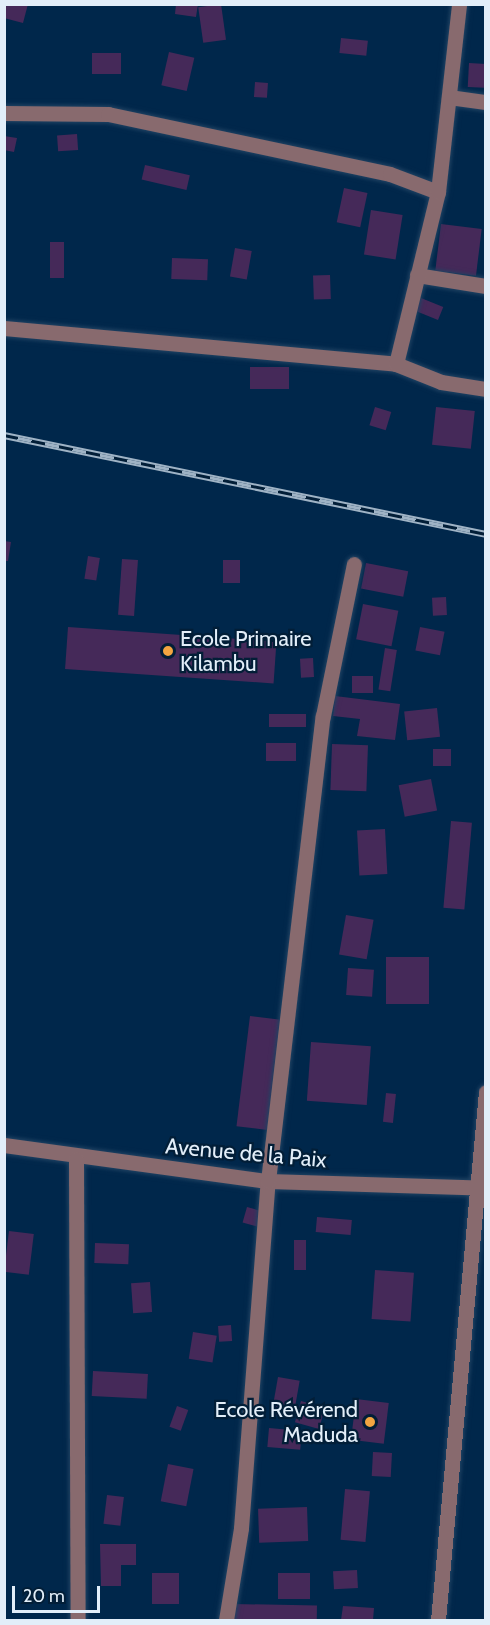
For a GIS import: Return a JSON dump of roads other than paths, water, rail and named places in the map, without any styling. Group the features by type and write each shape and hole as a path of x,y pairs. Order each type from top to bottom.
{"street":[{"path":"396,364 438,192 459,4"},
{"path":"449,97 486,102"},
{"path":"4,113 108,114 390,174 438,192"},
{"path":"417,275 486,286"},
{"path":"4,328 396,364 441,382 486,389"},
{"path":"226,1620 241,1528 268,1181 323,716 354,564"},
{"path":"438,1620 482,1189 486,1092"},
{"name":"Avenue de la Paix","path":"4,1145 76,1159 268,1181 482,1189"},
{"path":"76,1159 78,1620"}],"railway":[{"path":"4,435 486,534"}],"place":[{"name":"Ecole Primaire Kilambu","path":"168,651"},
{"name":"Ecole Révérend Maduda","path":"370,1422"}]}
